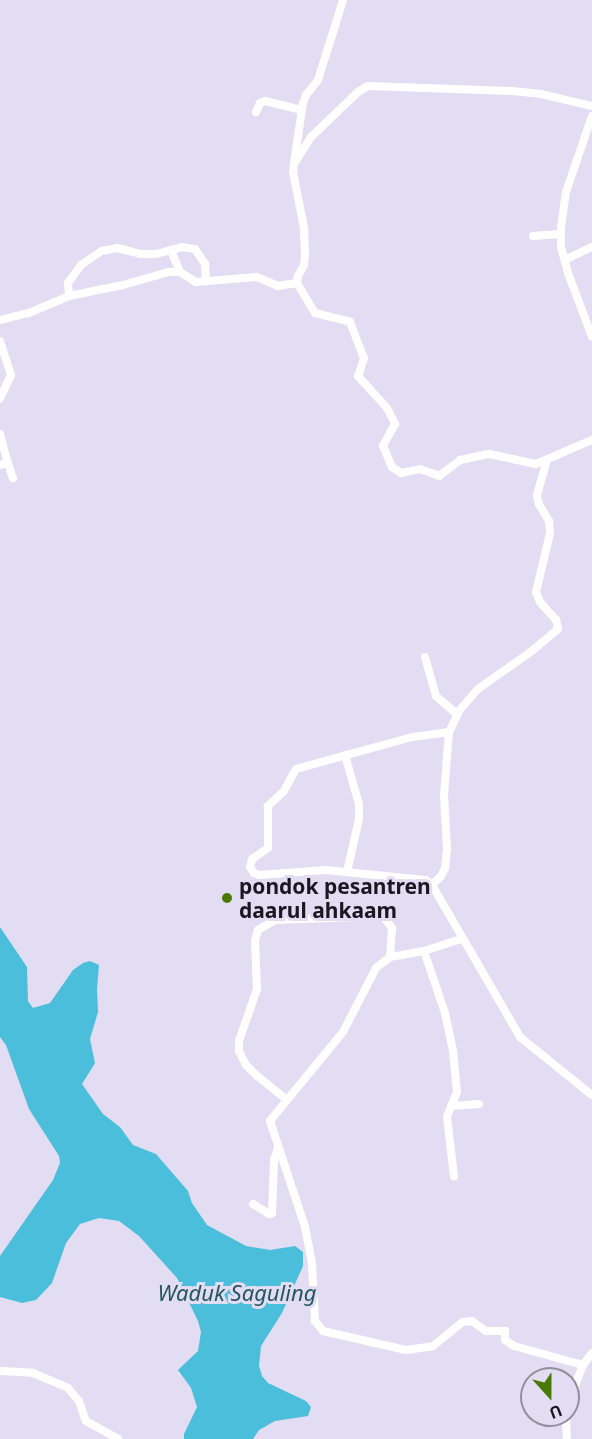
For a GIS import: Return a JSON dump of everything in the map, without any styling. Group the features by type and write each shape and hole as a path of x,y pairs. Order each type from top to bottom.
{"street":[{"path":"294,164 292,159 301,110 306,95 318,80 343,0"},
{"path":"592,106 541,94 512,91 368,86 358,92 311,137 294,164 292,172 304,228 305,254 297,283 315,312 350,322 364,358 358,376 387,408 395,424 383,446 392,467 398,472 420,469 440,476 460,460 489,454 531,464 547,460 592,440"},
{"path":"256,112 260,103 266,101 301,110"},
{"path":"592,116 566,192 561,234 565,260 592,337"},
{"path":"533,236 561,234"},
{"path":"69,296 68,283 71,276 88,259 102,251 117,248 141,254 156,254 182,247 195,249 205,264 206,281"},
{"path":"565,260 592,247"},
{"path":"171,250 180,272 193,282 257,277 278,286 297,283"},
{"path":"0,320 29,313 69,296 123,285 169,272 180,272"},
{"path":"0,341 10,375 0,399"},
{"path":"0,434 4,464 13,478"},
{"path":"432,885 445,868 447,849 444,795 449,732 457,714 477,689 532,651 558,629 556,620 540,602 536,592 550,532 548,519 537,496 547,460"},
{"path":"425,657 436,696 457,714"},
{"path":"449,732 412,736 299,767 286,788 268,806 268,848 252,859 250,867 254,873 259,875 308,870 422,878 432,885 461,939 520,1037 592,1095"},
{"path":"345,754 359,804 358,827 348,872"},
{"path":"288,1101 246,1065 239,1051 239,1041 257,989 255,941 258,930 275,920 383,916 392,928 390,957"},
{"path":"461,939 424,951 390,957 376,968 343,1032 270,1121 305,1227 312,1264 315,1321 320,1330 393,1348 419,1349 440,1343 463,1322 472,1321 486,1331 505,1331 506,1341 514,1346 583,1365"},
{"path":"424,951 445,1013 453,1052 457,1092 447,1117 454,1177"},
{"path":"451,1106 479,1104"},
{"path":"252,1204 268,1214 272,1212 274,1160 278,1148"},
{"path":"580,1373 592,1353"},
{"path":"0,1371 33,1373 68,1388 79,1401 86,1421 117,1439"}],"water":[{"name":"Waduk Saguling","path":"0,927 27,967 28,1001 33,1008 50,1003 73,970 83,963 90,961 99,965 98,1012 90,1039 95,1063 82,1084 103,1114 120,1127 133,1145 156,1154 188,1191 192,1203 207,1225 246,1246 270,1250 295,1246 303,1252 303,1266 282,1313 261,1346 259,1366 262,1376 268,1383 306,1401 311,1407 308,1416 275,1421 259,1430 253,1439 184,1439 184,1434 197,1407 191,1388 178,1370 198,1351 201,1332 198,1321 177,1278 139,1236 119,1221 99,1218 80,1224 66,1243 52,1283 36,1300 22,1303 0,1297 0,1256 53,1180 60,1163 59,1156 29,1109 6,1045 0,1037"}],"place":[{"name":"pondok pesantren daarul ahkaam","path":"227,898"}]}
